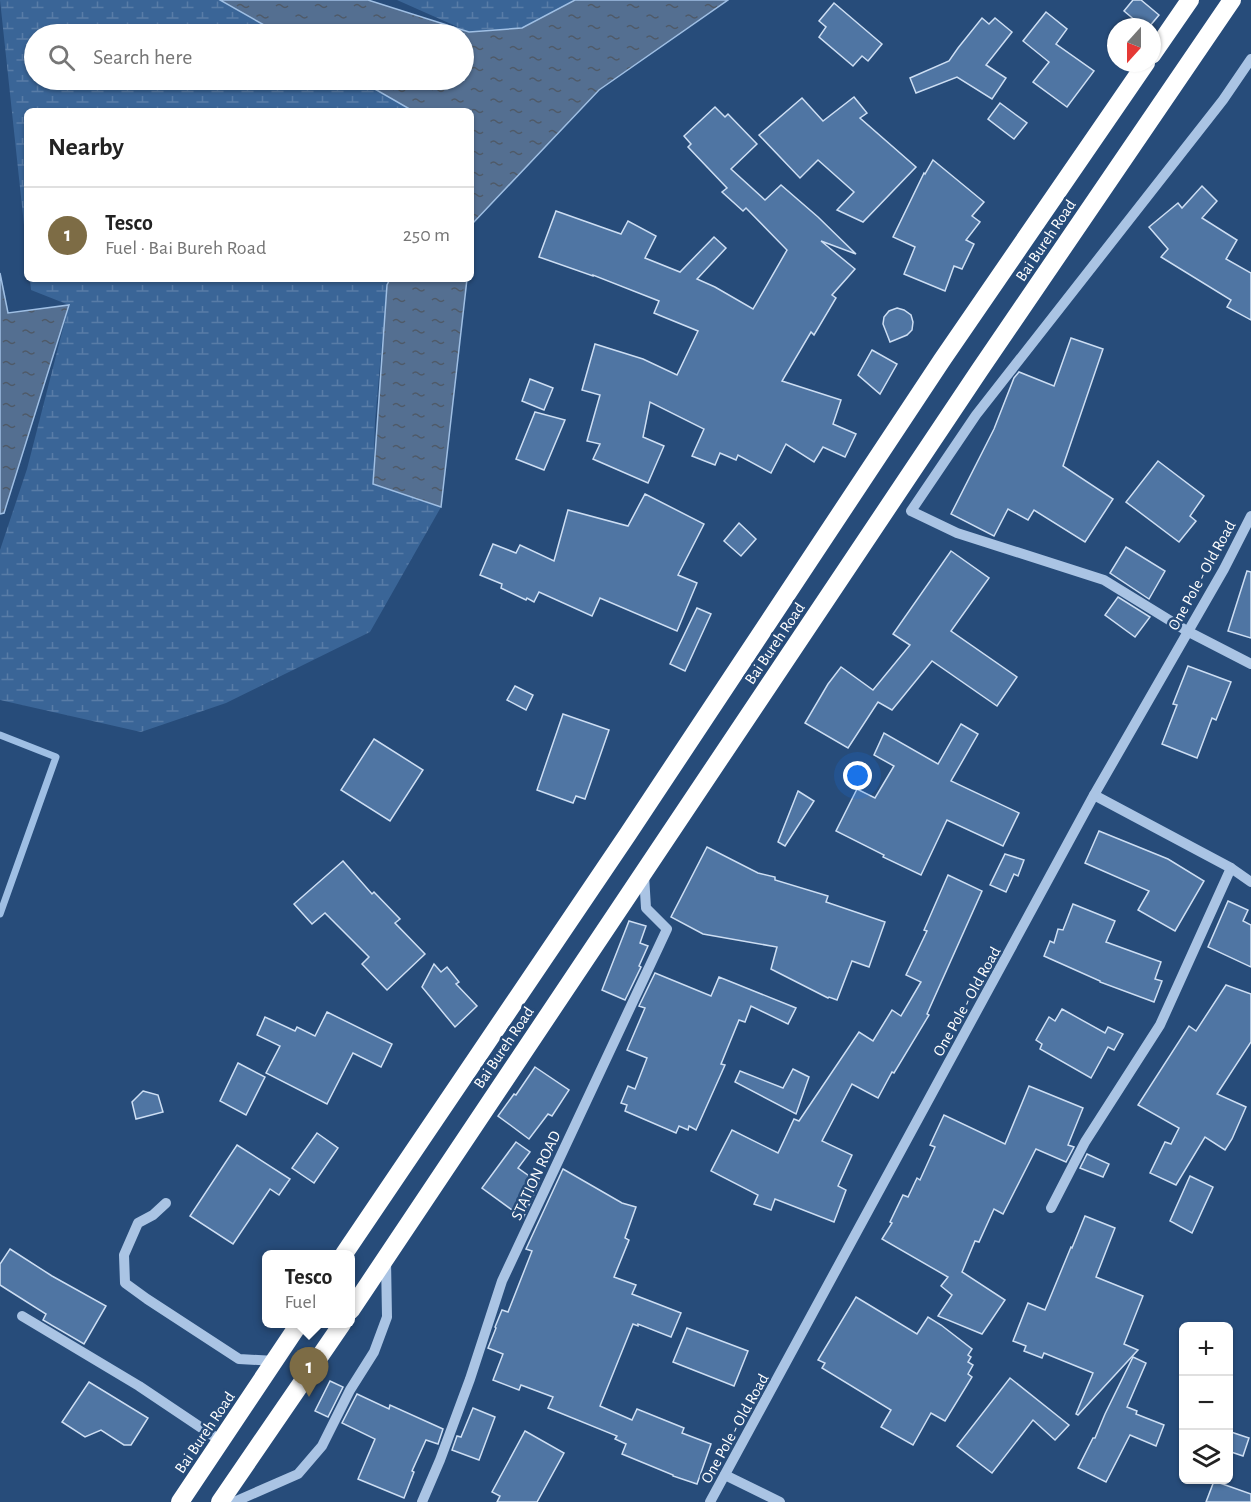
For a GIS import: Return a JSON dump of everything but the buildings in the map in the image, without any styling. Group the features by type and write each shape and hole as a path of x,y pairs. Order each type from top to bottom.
{"highway":[{"path":"1161,42 1190,0"},
{"name":"Bai Bureh Road","path":"355,1304 979,371 1232,0"},
{"name":"Bai Bureh Road","path":"347,1250 641,815 942,360 1140,72"},
{"name":"Bai Bureh Road","path":"180,1502 296,1328"},
{"path":"220,1502 339,1328"}],"street":[{"path":"1251,59 1223,100 976,415 911,511 957,533 1104,580 1187,631 1251,664"},
{"name":"One Pole - Old Road","path":"710,1502 1094,795 1224,569 1251,516"},
{"path":"1094,795 1231,868 1251,882"},
{"path":"1051,1208 1085,1142 1160,1024 1231,868"},
{"name":"STATION ROAD","path":"422,1502 470,1379 502,1281 667,929 646,908 643,872"},
{"path":"166,1203 153,1215 138,1223 124,1255 125,1283 239,1359 275,1361"},
{"path":"234,1502 298,1474 322,1446 350,1390 374,1352 387,1317 386,1257"},
{"path":"22,1316 139,1386 221,1441"},
{"path":"725,1475 780,1502"}],"green space":[{"path":"0,0 220,0 262,24 24,24 24,90 376,90 408,108 24,108 24,225"},
{"path":"397,0 575,0 522,28 474,32 474,24 451,24"},
{"path":"30,282 388,282 375,422 373,484 441,507 370,632 226,703 141,732 0,700 0,550 27,469 69,305 31,290"}],"water":[{"path":"220,0 368,0 444,24 262,24"},
{"path":"575,0 728,0 599,90 474,222 474,108 408,108 376,90 474,90 474,32 522,28"},
{"path":"0,273 8,313 69,305 4,513 0,514"},
{"path":"388,282 467,282 441,507 373,484"}],"waterway":[{"path":"0,735 56,757 0,914"}],"place":[{"name":"Tesco","path":"309,1397"}]}
